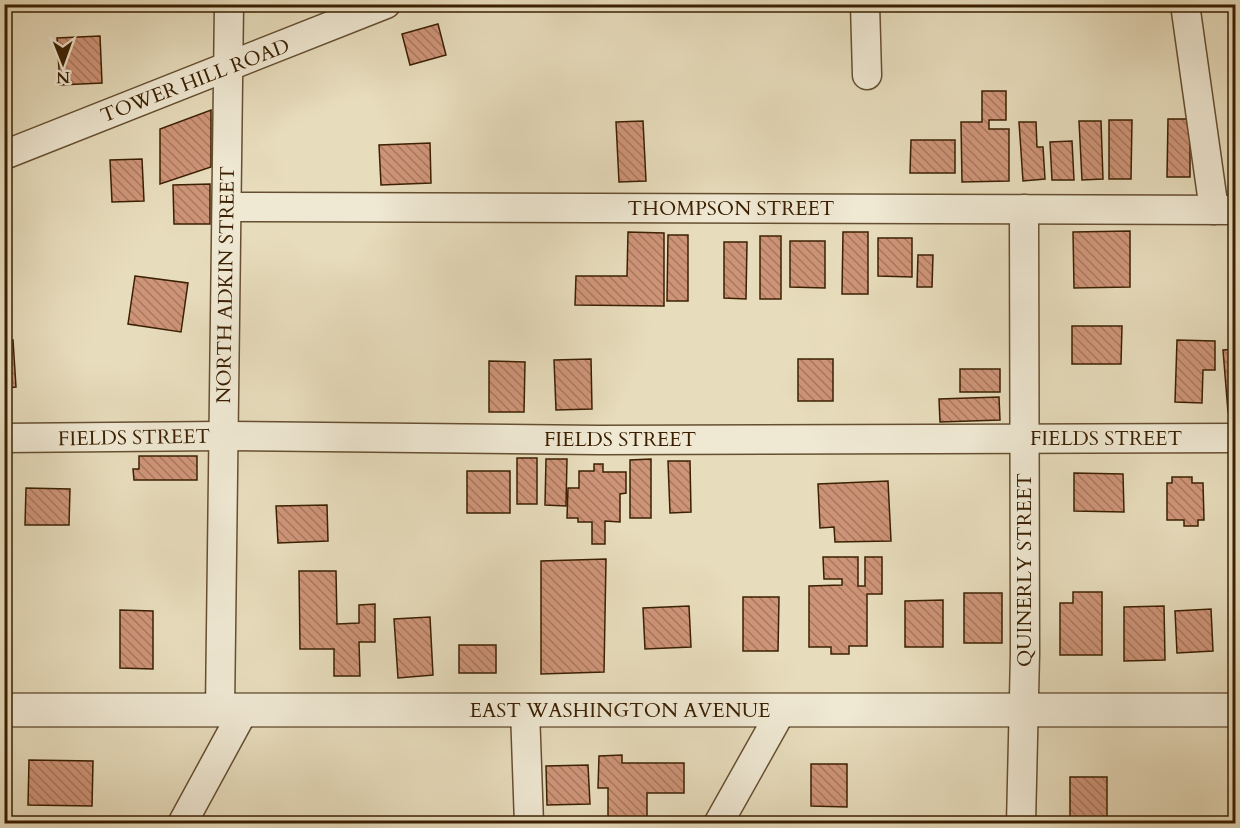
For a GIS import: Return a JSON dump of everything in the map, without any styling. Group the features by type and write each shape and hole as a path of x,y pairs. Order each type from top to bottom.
{"street":[{"name":"NORTH ADKIN STREET","path":"182,824 232,710 223,436 229,4"},
{"name":"TOWER HILL ROAD","path":"4,154 386,4"},
{"path":"865,4 867,75"},
{"path":"1185,4 1225,210"},
{"name":"THOMPSON STREET","path":"227,207 1225,210"},
{"name":"QUINERLY STREET","path":"1021,824 1024,710 1024,209"},
{"name":"FIELDS STREET","path":"4,438 223,436 599,440 1236,438"},
{"name":"EAST WASHINGTON AVENUE","path":"4,710 1236,710"},
{"path":"525,710 529,824"},
{"path":"718,824 782,710"}],"building":[{"path":"438,24 446,55 410,65 402,34"},
{"path":"100,36 102,83 60,85 57,38"},
{"path":"982,91 1006,91 1006,120 989,120 989,129 1009,129 1009,181 962,182 961,122 982,122"},
{"path":"211,110 211,167 160,184 160,129"},
{"path":"1168,119 1190,119 1190,177 1167,177"},
{"path":"1109,120 1132,120 1131,179 1109,179"},
{"path":"643,121 646,181 619,182 616,122"},
{"path":"1079,121 1101,121 1103,179 1082,180"},
{"path":"1019,122 1036,122 1037,147 1043,147 1045,179 1023,181"},
{"path":"911,140 955,140 955,173 910,173"},
{"path":"1072,141 1074,180 1052,180 1050,142"},
{"path":"430,143 431,183 381,185 379,145"},
{"path":"142,159 144,201 112,202 110,160"},
{"path":"210,184 210,224 174,224 173,185"},
{"path":"1130,231 1130,287 1074,288 1073,232"},
{"path":"628,232 664,233 664,306 575,305 576,276 627,276"},
{"path":"843,232 868,232 868,294 842,294"},
{"path":"668,235 688,235 688,301 667,301"},
{"path":"760,236 781,236 781,299 760,299"},
{"path":"878,238 912,238 912,277 878,276"},
{"path":"790,241 825,241 825,288 790,287"},
{"path":"724,242 747,242 746,299 724,298"},
{"path":"918,255 933,255 932,287 917,287"},
{"path":"135,276 188,283 181,332 128,324"},
{"path":"1072,326 1122,326 1121,364 1072,364"},
{"path":"4,340 13,340 16,387 4,388"},
{"path":"1177,340 1215,341 1215,370 1203,370 1202,403 1175,402"},
{"path":"1236,349 1236,411 1228,412 1223,350"},
{"path":"591,359 592,409 556,410 554,360"},
{"path":"798,359 833,359 833,401 798,401"},
{"path":"489,361 525,362 524,412 489,412"},
{"path":"960,369 1000,369 1000,392 960,392"},
{"path":"999,397 1000,420 940,422 939,399"},
{"path":"139,456 197,456 197,480 134,480 133,469 139,469"},
{"path":"517,458 537,458 537,504 517,504"},
{"path":"546,459 567,459 566,506 545,505"},
{"path":"651,459 651,518 630,518 630,460"},
{"path":"668,461 690,461 691,512 670,513"},
{"path":"594,464 603,464 603,472 626,472 626,493 620,494 620,522 605,521 605,544 592,544 592,522 578,522 578,518 567,518 568,488 579,488 579,471 594,471"},
{"path":"4,469 7,469 6,504 4,504"},
{"path":"467,471 510,471 510,513 467,513"},
{"path":"1074,473 1123,474 1124,512 1074,511"},
{"path":"1233,473 1236,473 1236,520 1234,520"},
{"path":"1172,477 1192,477 1192,483 1203,483 1204,520 1198,520 1198,526 1184,526 1184,520 1167,520 1167,483 1172,483"},
{"path":"888,481 891,541 835,542 834,527 820,528 818,484"},
{"path":"26,488 70,489 69,525 25,525"},
{"path":"327,505 328,541 278,543 276,506"},
{"path":"823,557 858,557 858,586 865,586 865,557 882,557 882,594 867,594 867,646 849,646 849,654 831,654 831,647 809,647 809,586 842,585 842,579 824,579"},
{"path":"606,559 604,672 541,674 541,561"},
{"path":"299,571 336,571 337,624 359,623 359,605 375,604 375,642 359,642 360,676 334,676 334,649 300,649"},
{"path":"1073,592 1102,592 1102,655 1060,655 1060,603 1073,603"},
{"path":"964,593 1002,593 1002,643 964,643"},
{"path":"743,597 779,597 778,651 743,651"},
{"path":"943,600 943,647 905,647 905,601"},
{"path":"689,606 691,647 645,649 643,608"},
{"path":"1164,606 1165,660 1124,661 1124,607"},
{"path":"1211,609 1213,651 1177,653 1175,611"},
{"path":"120,610 153,611 153,669 120,668"},
{"path":"430,617 433,675 398,678 394,619"},
{"path":"459,645 496,645 496,673 459,673"},
{"path":"622,755 622,763 684,763 684,793 647,793 647,824 608,824 608,788 598,788 599,756"},
{"path":"29,760 93,761 92,806 28,805"},
{"path":"811,764 847,764 847,807 811,806"},
{"path":"588,765 590,804 547,805 546,766"},
{"path":"1070,777 1107,777 1107,824 1070,824"}]}
